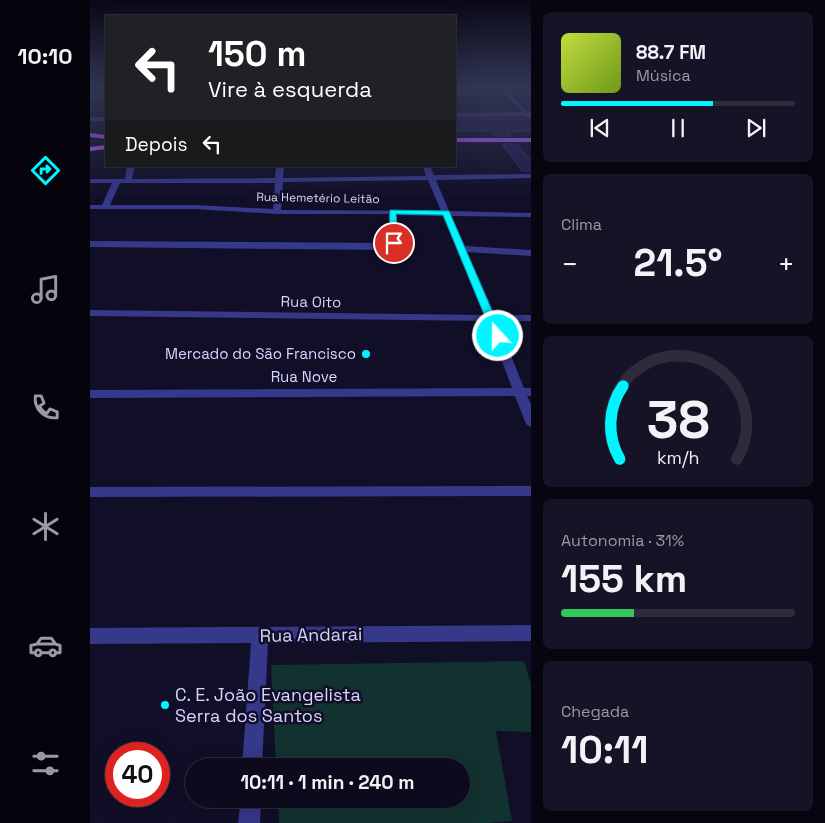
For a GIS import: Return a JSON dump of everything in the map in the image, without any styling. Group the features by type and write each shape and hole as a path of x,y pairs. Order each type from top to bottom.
{"main road":[{"path":"456,135 531,134"},
{"path":"90,135 105,137"},
{"path":"456,140 531,140"},
{"path":"90,149 105,147"}],"street":[{"path":"128,180 131,167"},
{"path":"277,212 280,167"},
{"path":"426,167 525,392 531,424"},
{"path":"90,181 531,176"},
{"path":"105,207 118,181"},
{"name":"Rua Hemetério Leitão","path":"90,207 194,207 277,212 446,212 531,215"},
{"path":"90,244 391,247 394,243 392,212"},
{"path":"462,249 531,253"},
{"name":"Rua Oito","path":"90,313 531,318"},
{"name":"Rua Nove","path":"90,394 525,392"},
{"path":"90,492 531,491"},
{"name":"Rua Andarai","path":"90,636 531,633"},
{"path":"252,758 260,636"},
{"path":"249,823 250,808"}],"green space":[{"path":"524,661 531,684 531,732 496,731 512,821 486,823 279,823 278,808 470,808 470,758 276,758 271,665"}],"building":[{"path":"456,124 529,124 531,126 531,131 507,132 511,136 496,136 493,131 456,131"},
{"path":"502,144 517,144 531,161 531,171 522,171"}],"place":[{"name":"Mercado do São Francisco","path":"366,354"},
{"name":"C. E. João Evangelista Serra dos Santos","path":"165,705"}],"route":[{"path":"394,243 392,212 446,212 498,336"}]}
